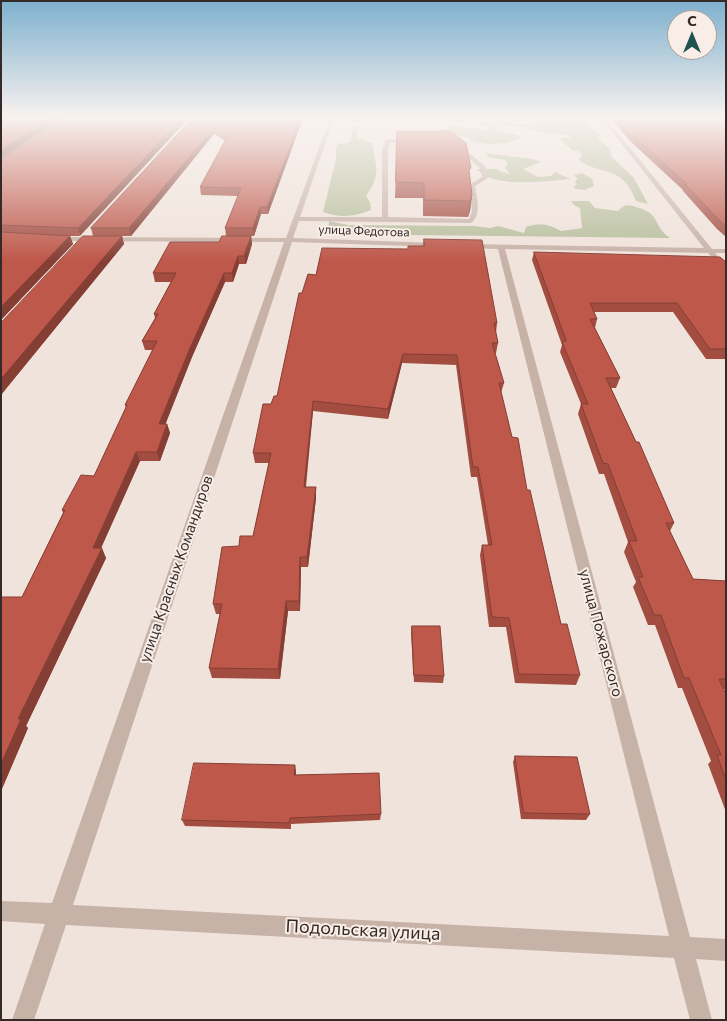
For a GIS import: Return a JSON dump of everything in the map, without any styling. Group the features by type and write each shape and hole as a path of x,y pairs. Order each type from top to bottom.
{"street":[{"name":"улица Красных Командиров","path":"23,1020 288,240 315,166"},
{"path":"385,166 385,219"},
{"path":"296,219 472,221 475,211 472,185 485,178 480,166"},
{"path":"641,166 726,270"},
{"path":"78,247 91,233"},
{"name":"улица Федотова","path":"48,238 85,240 288,240 443,245"},
{"path":"462,246 726,250"},
{"name":"улица Пожарского","path":"501,247 701,1020"},
{"name":"Подольская улица","path":"1,910 59,915 726,950"}],"green space":[{"path":"334,166 376,166 374,182 366,196 370,202 371,210 347,216 323,212"},
{"path":"507,166 532,166 523,169 538,177 551,176 555,172 571,179 535,182 507,181 484,175 477,169 497,169 510,174 505,168"},
{"path":"590,166 621,166 634,178 648,204 636,201 631,189 618,176"},
{"path":"582,173 592,179 594,186 585,190 575,189 574,186 577,185 575,181 578,179 574,175"},
{"path":"571,201 589,201 595,208 618,211 628,205 644,210 650,213 664,234 670,238 328,234 329,221 348,225 474,226 490,228 498,226 524,233 526,227 540,224 548,225 561,231 582,228 580,208"}],"building":[{"path":"1,166 137,166 78,228 1,225"},
{"path":"149,166 182,166 129,228 91,228"},
{"path":"212,166 283,166 267,207 260,207 253,228 225,228 241,188 200,187"},
{"path":"396,166 471,166 469,170 472,195 470,201 424,200 424,183 396,182"},
{"path":"666,166 726,166 726,226 685,184 687,184"},
{"path":"1,232 70,236 1,307"},
{"path":"83,236 122,236 1,379 1,323"},
{"path":"222,236 251,236 244,256 238,256 232,273 224,273 190,348 159,424 167,424 157,452 136,452 93,548 102,548 18,719 21,719 1,764 1,597 22,597 65,510 62,510 81,475 94,476 127,405 125,405 157,341 142,341 158,314 154,314 176,273 153,273 170,242 219,242"},
{"path":"424,239 482,240 497,323 494,323 498,343 492,343 504,383 499,383 512,437 518,438 527,490 530,490 561,624 567,624 580,675 519,674 509,618 492,617 482,545 492,545 478,467 473,467 457,355 403,354 388,409 313,401 304,487 316,487 307,557 300,557 299,601 286,601 278,669 209,668 222,604 213,604 222,547 239,546 240,536 253,536 271,453 253,453 263,404 271,404 274,396 277,396 299,293 302,293 308,274 316,275 322,248 408,249 408,246 424,246"},
{"path":"534,252 720,257 726,262 726,349 710,349 677,303 590,303 597,319 590,319 620,378 606,378 636,442 639,442 674,523 666,523 693,579 726,581 726,679 719,679 726,694 726,780 717,755 721,755 689,678 684,678 661,615 654,615 638,577 643,577 629,541 637,541 608,464 603,463 581,404 588,404 562,342 566,341"},
{"path":"412,626 440,626 444,676 414,675"},
{"path":"515,756 577,757 590,814 524,813"},
{"path":"194,763 295,765 294,775 379,773 381,814 290,818 289,823 182,820"}]}
